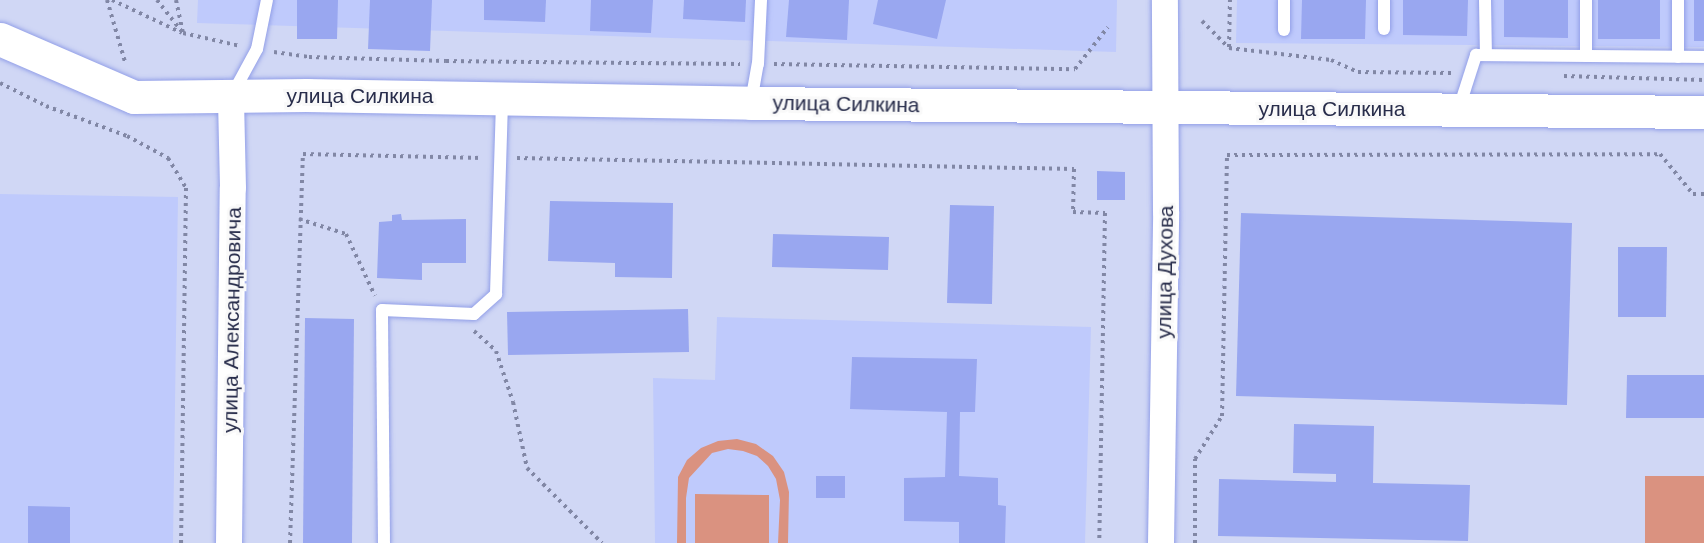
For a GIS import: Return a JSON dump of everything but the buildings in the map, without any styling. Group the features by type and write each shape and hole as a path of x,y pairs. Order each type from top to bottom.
{"main road":[{"name":"улица Силкина","path":"0,39 134,97 307,95 751,103 1704,112"}],"street":[{"name":"улица Духова","path":"1161,543 1166,212 1165,0"},
{"name":"улица Александровича","path":"229,543 233,200 231,97"}],"lane":[{"path":"231,97 257,49 267,0"},
{"path":"751,103 758,64 761,0"},
{"path":"1284,0 1284,30"},
{"path":"1384,0 1384,29"},
{"path":"1485,0 1486,55"},
{"path":"1586,0 1586,56"},
{"path":"1678,0 1678,57"},
{"path":"1458,110 1476,55 1704,57"},
{"path":"384,543 382,310 474,314 496,294 502,98"}],"path":[{"path":"112,0 183,33 257,49 309,57 1075,69 1108,27"},
{"path":"157,0 183,33"},
{"path":"176,0 183,33"},
{"path":"1229,48 1230,0"},
{"path":"1202,21 1229,48 1331,60 1358,72 1470,74"},
{"path":"1552,76 1704,80"},
{"path":"0,83 46,106 127,136 168,158 186,188 181,543"},
{"path":"290,543 299,219 303,154 1074,169 1073,212 1105,213 1099,543"},
{"path":"1196,543 1195,459 1222,416 1227,156 1660,154 1693,194 1704,194"},
{"path":"299,219 346,234 382,310"},
{"path":"456,314 496,351 513,402 526,468 602,543"}],"shaded area":[{"path":"198,0 1117,0 1116,52 197,23"},
{"path":"1237,0 1704,0 1704,47 1236,43"},
{"path":"0,194 178,197 173,543 0,543"},
{"path":"717,317 1091,327 1085,543 655,543 653,378 715,380"},
{"path":"737,439 756,444 773,456 784,472 789,492 788,543 778,543 780,500 776,479 768,466 757,456 728,449 712,453 689,478 686,498 686,543 677,543 678,477 687,460 701,448 718,441"},
{"path":"1645,476 1704,476 1704,543 1645,543"},
{"path":"695,494 769,495 769,543 695,543"}]}
